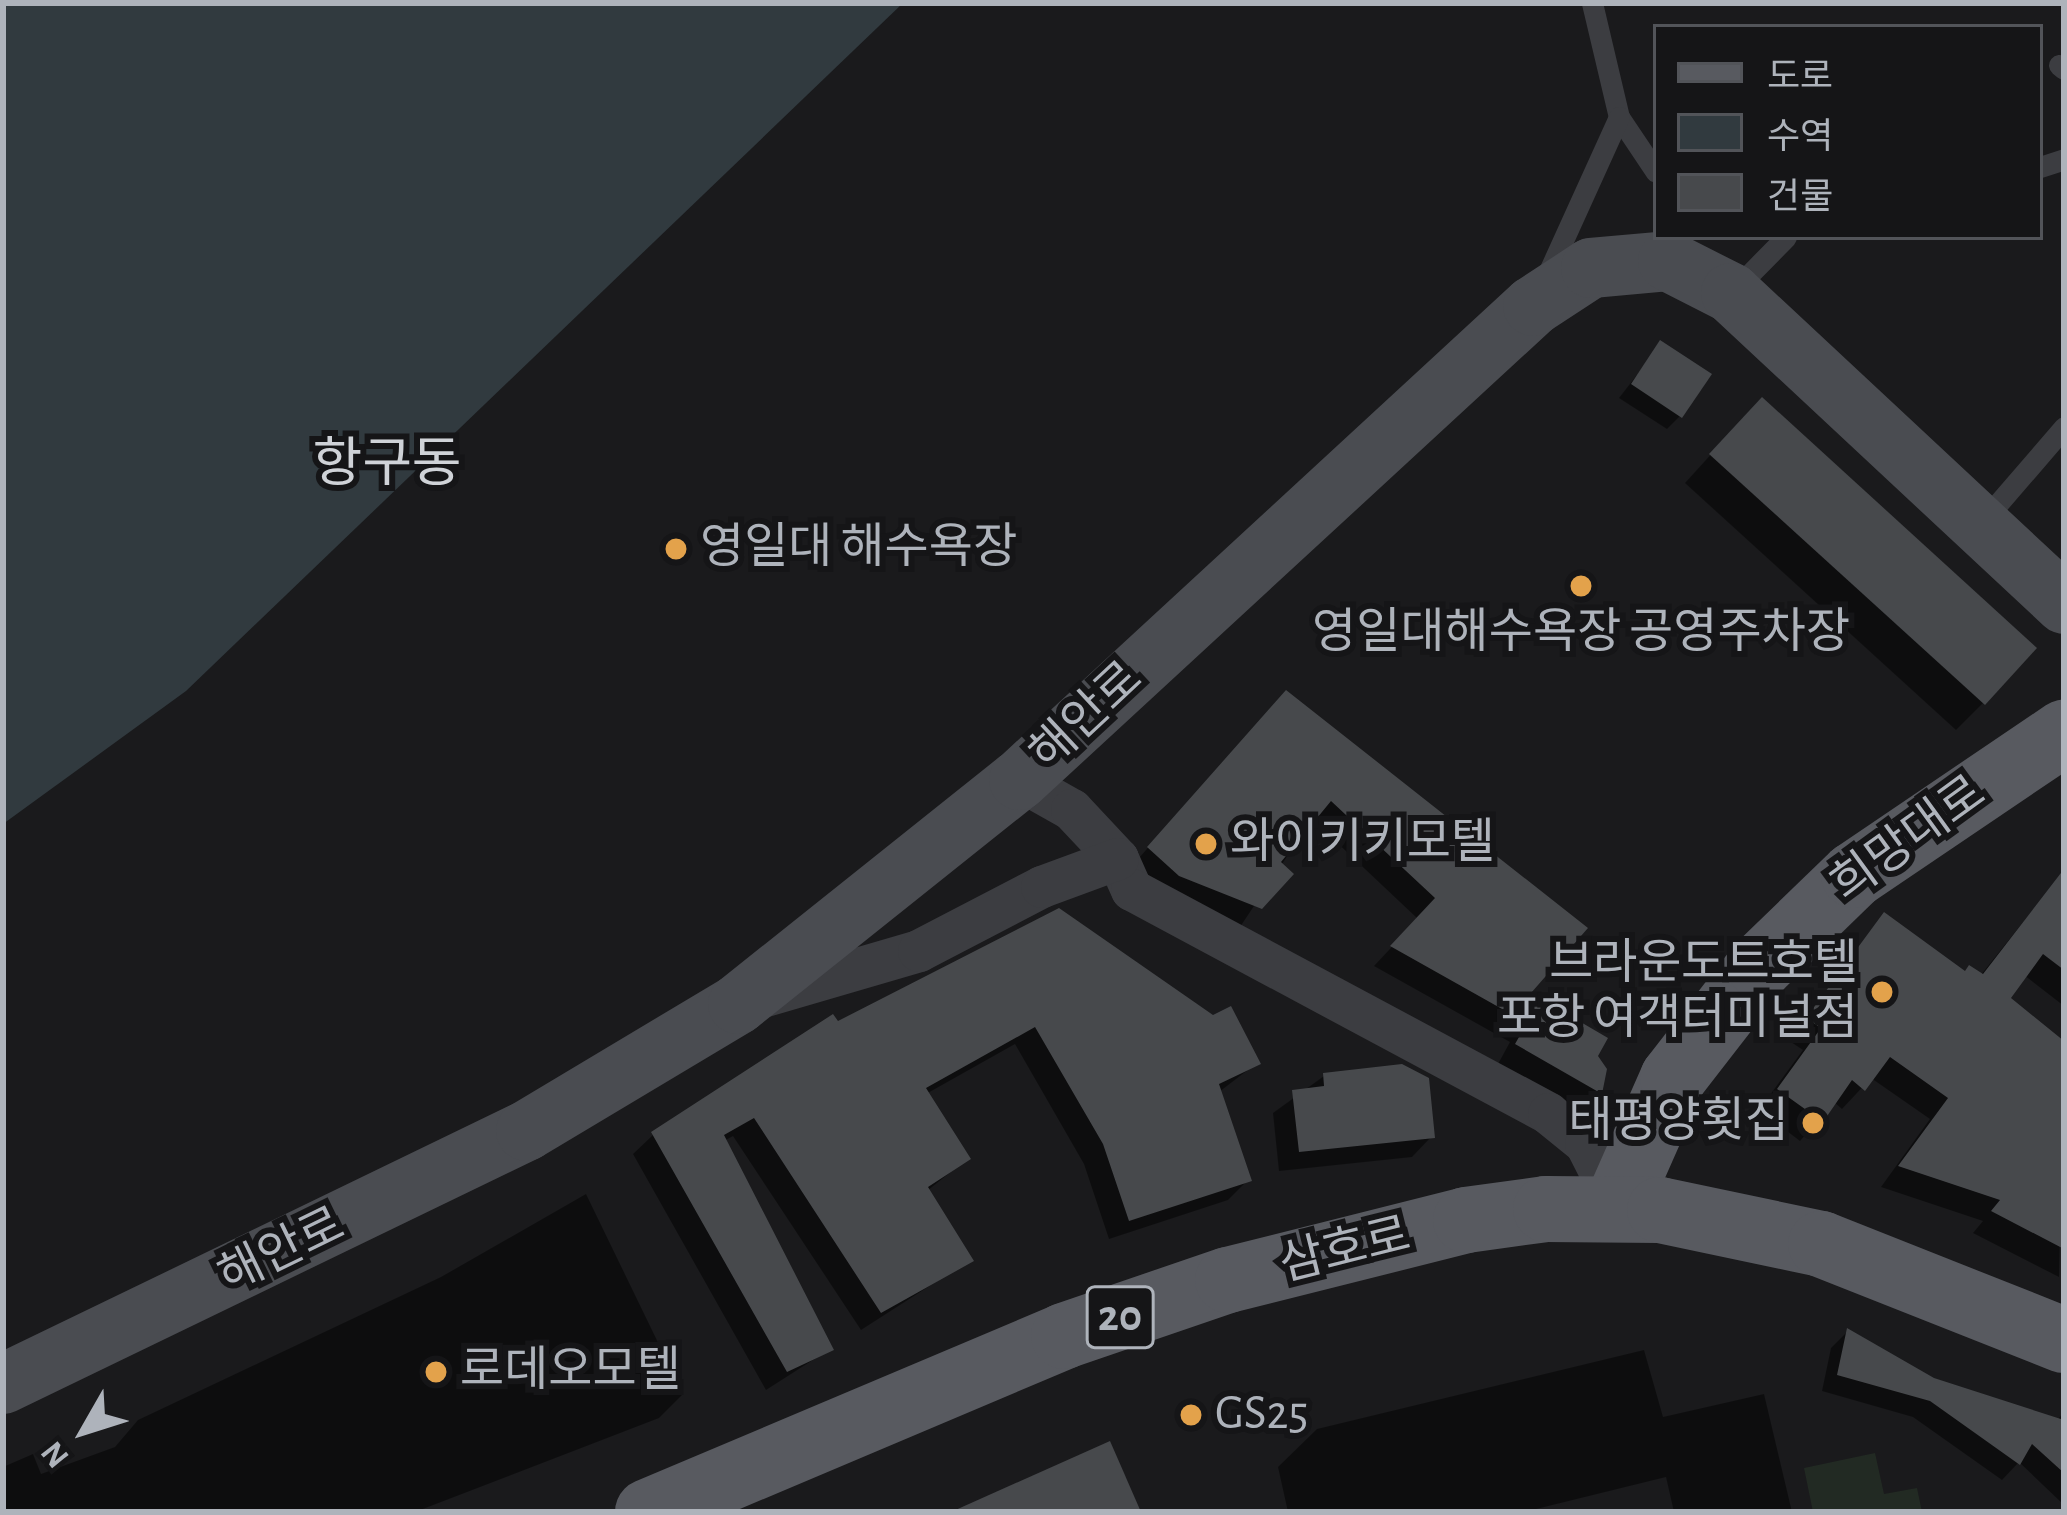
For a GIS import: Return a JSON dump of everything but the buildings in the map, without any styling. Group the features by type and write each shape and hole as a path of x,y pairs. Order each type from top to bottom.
{"main road":[{"name":"희망대로","path":"1618,1205 1673,1078 1760,966 1869,864 2064,733"},
{"name":"삼호로","path":"648,1512 1064,1336 1228,1280 1466,1220 1618,1205 1821,1244 2064,1340"}],"street":[{"name":"해안로","path":"3,1384 506,1142 738,1004 1019,780 1533,306 1591,268 1640,258 1721,276 2064,604"},
{"path":"1019,780 1072,810 1118,859 1132,890 1510,1087 1586,1144 1618,1205"},
{"path":"738,1004 920,951 1042,887 1118,859"}],"lane":[{"path":"1592,3 1619,117 1653,168"},
{"path":"1533,306 1619,117"},
{"path":"1721,276 1781,240"},
{"path":"1979,526 2064,428"}],"shaded area":[{"path":"1875,1453 1884,1494 1917,1488 1922,1512 1813,1512 1804,1468"}],"water":[{"path":"3,3 903,3 186,691 3,824"}],"place":[{"name":"영일대 해수욕장","path":"676,549"},
{"name":"영일대해수욕장 공영주차장","path":"1581,586"},
{"name":"와이키키모텔","path":"1206,844"},
{"name":"브라운도트호텔 포항 여객터미널점","path":"1882,992"},
{"name":"태평양횟집","path":"1813,1123"},
{"name":"로데오모텔","path":"436,1372"},
{"name":"GS25","path":"1191,1415"}],"district":[{"name":"항구동","path":"387,465"}]}
